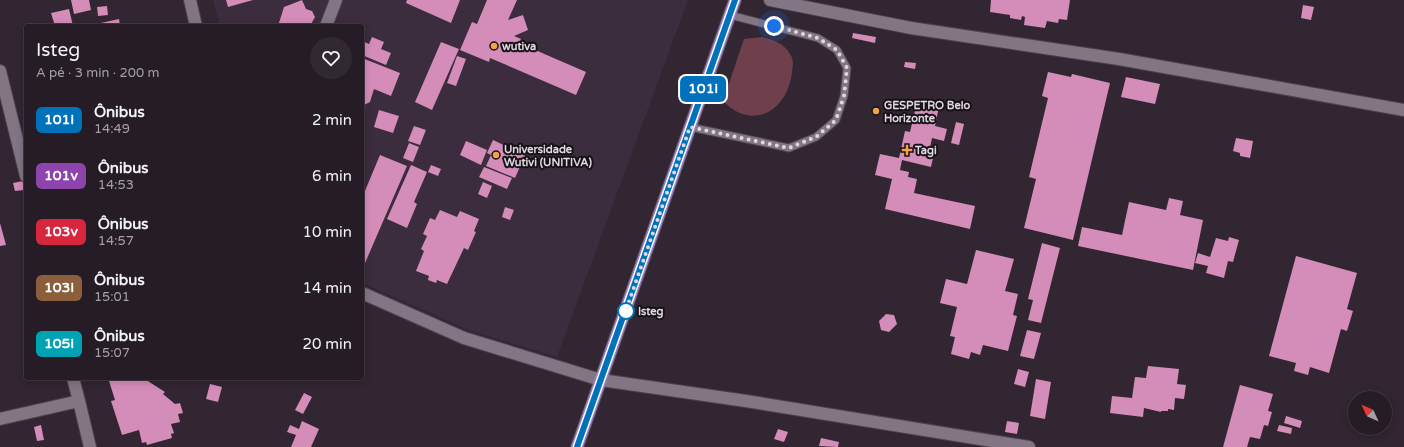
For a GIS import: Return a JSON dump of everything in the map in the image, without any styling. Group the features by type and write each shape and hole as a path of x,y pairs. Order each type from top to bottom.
{"main road":[{"path":"577,447 735,0"}],"street":[{"path":"190,0 196,24"},
{"path":"327,24 336,0"},
{"path":"770,0 911,28 1118,59 1404,110"},
{"path":"0,71 24,168"},
{"path":"364,294 464,338 600,380 746,401 1029,447"},
{"path":"74,380 90,447"},
{"path":"0,419 79,401"}],"lane":[{"path":"690,127 789,148 816,137 836,120 844,96 847,68 837,50 818,38 730,15"}],"shaded area":[{"name":"Universidade Wutivi (UNITIVA)","path":"213,0 688,0 557,357 471,331 364,284 364,24 219,24"},
{"path":"762,37 778,42 788,50 793,60 792,72 784,97 776,106 767,112 757,115 746,115 734,110 723,101 744,39"}],"building":[{"path":"71,0 89,0 91,10 74,14"},
{"path":"226,0 253,0 228,7"},
{"path":"302,0 306,9 312,11 315,17 311,24 279,24 284,7"},
{"path":"407,0 460,0 451,23 406,3"},
{"name":"wutiva","path":"487,0 517,0 508,20 523,15 528,30 514,36 521,39 519,43 586,72 576,95 490,58 489,62 460,50 472,22 477,24"},
{"path":"991,0 1070,0 1067,20 1059,19 1058,23 1047,21 1045,28 1024,25 1025,17 1022,16 1021,20 1010,18 1010,15 990,12"},
{"path":"1303,5 1314,7 1311,20 1301,18"},
{"path":"107,6 108,15 98,16 97,7"},
{"path":"69,9 73,24 54,24 51,13"},
{"path":"119,19 120,24 96,24"},
{"path":"853,33 876,37 875,43 852,38"},
{"path":"372,37 384,42 381,49 391,53 386,65 364,56 364,42 369,44"},
{"path":"441,42 459,49 432,110 415,102"},
{"path":"457,56 466,59 456,86 447,83"},
{"path":"364,59 400,73 391,96 374,89 370,102 364,105"},
{"path":"905,62 916,63 915,69 904,67"},
{"path":"1048,72 1071,77 1072,74 1110,83 1073,240 1024,228 1036,179 1029,177 1048,98 1042,96"},
{"path":"1126,77 1160,84 1155,104 1121,97"},
{"path":"917,102 939,107 935,126 947,129 944,141 932,138 928,157 933,158 931,167 902,160 900,170 909,172 908,177 917,179 914,193 975,206 970,229 885,209 892,179 875,175 880,154 899,158 905,131 910,132"},
{"path":"379,110 399,116 393,133 374,127"},
{"path":"956,122 964,124 959,145 951,143"},
{"path":"414,126 426,130 420,145 408,141"},
{"path":"1236,138 1253,141 1250,158 1240,156 1240,153 1233,151"},
{"path":"493,140 525,155 515,178 486,166 491,155 487,153"},
{"path":"466,141 487,150 481,165 460,155"},
{"path":"409,143 419,147 413,162 403,158"},
{"path":"380,155 407,166 364,265 364,193"},
{"path":"411,165 427,172 414,202 417,204 407,228 387,219"},
{"path":"431,165 441,169 438,176 428,172"},
{"path":"484,167 512,178 507,189 479,177"},
{"path":"23,181 24,190 15,191 13,183"},
{"path":"483,182 492,186 487,198 478,194"},
{"path":"1169,198 1183,201 1180,215 1203,220 1193,270 1078,246 1082,227 1122,235 1129,202 1166,210"},
{"path":"505,207 514,210 510,220 502,217"},
{"path":"440,210 457,217 460,211 479,219 474,231 476,232 468,250 464,248 447,284 437,280 436,283 428,280 429,276 416,271 424,251 421,249 427,236 423,234 430,218 435,220"},
{"path":"0,223 6,245 0,246"},
{"path":"1229,237 1239,240 1233,262 1228,261 1224,278 1206,273 1208,266 1195,263 1198,253 1210,257 1216,238 1228,241"},
{"path":"1042,243 1060,248 1041,323 1028,320 1033,300 1028,299"},
{"path":"976,250 1014,259 1005,291 1018,294 1013,315 1017,316 1008,351 983,345 980,355 971,352 969,359 951,354 955,337 950,336 957,307 940,303 946,279 967,284"},
{"path":"1296,256 1357,273 1347,309 1353,311 1347,331 1341,329 1329,373 1310,367 1308,375 1294,371 1296,363 1269,356"},
{"path":"886,314 894,315 897,324 889,332 881,330 879,321"},
{"path":"1027,330 1041,333 1034,359 1020,356"},
{"path":"1148,366 1179,369 1177,384 1186,385 1184,399 1175,398 1174,410 1168,409 1168,411 1161,412 1144,408 1143,417 1110,413 1112,396 1132,398 1135,377 1146,378"},
{"path":"1018,369 1029,372 1025,387 1014,384"},
{"path":"1036,379 1051,382 1045,419 1030,416"},
{"path":"146,380 165,392 163,394 175,404 180,403 183,413 178,414 180,422 171,424 174,433 171,434 172,438 147,445 146,442 142,443 139,430 122,435 111,401 115,400 109,381"},
{"path":"210,384 222,387 218,402 206,399"},
{"path":"1240,385 1273,394 1268,411 1272,412 1268,426 1264,425 1260,439 1250,437 1247,447 1223,447"},
{"path":"304,393 312,397 303,414 295,410"},
{"path":"1286,416 1302,421 1300,428 1284,423"},
{"path":"302,421 319,429 311,447 291,447 296,435 287,432 290,425 299,429"},
{"path":"1007,421 1019,423 1017,434 1005,432"},
{"path":"41,425 44,440 37,441 34,427"},
{"path":"1279,425 1292,428 1291,434 1277,431"},
{"path":"778,429 788,432 784,442 774,439"},
{"path":"821,438 839,442 838,447 819,446"}],"bus line":[{"name":"101i","path":"577,447 735,0"}],"place":[{"name":"wutiva","path":"494,46"},
{"name":"GESPETRO Belo Horizonte","path":"876,111"},
{"name":"Tagi","path":"907,150"},
{"name":"Universidade Wutivi (UNITIVA)","path":"496,155"},
{"name":"Isteg","path":"626,311"}],"route":[{"path":"626,311 625,313 690,127 789,148 816,137 836,120 844,96 847,68 837,50 818,38 774,26"}]}
